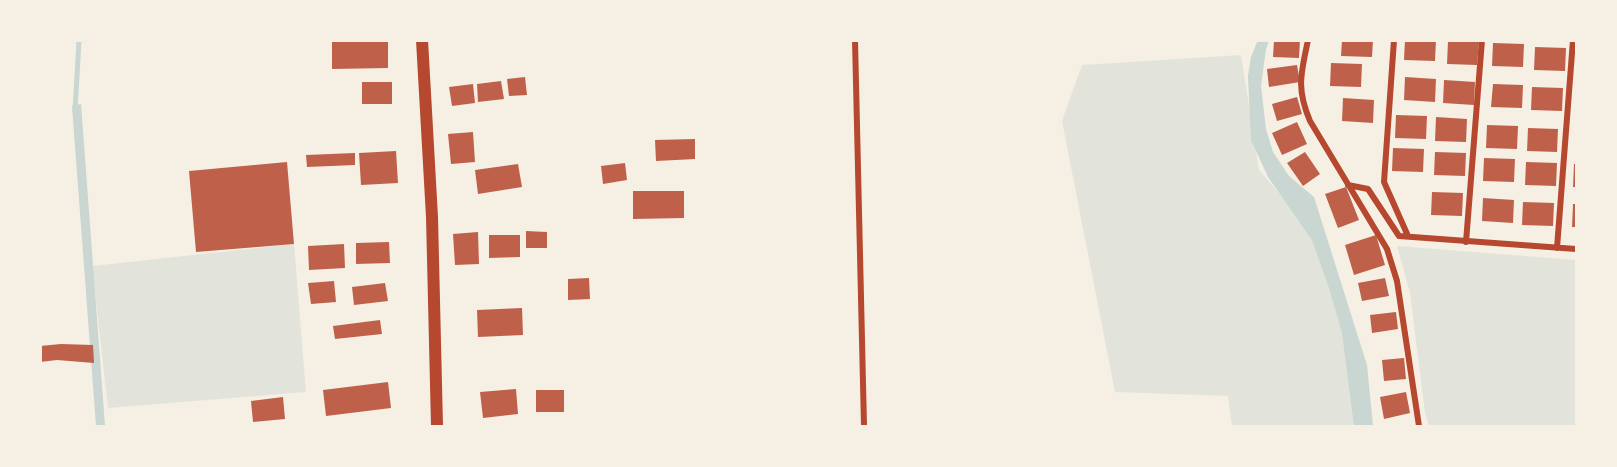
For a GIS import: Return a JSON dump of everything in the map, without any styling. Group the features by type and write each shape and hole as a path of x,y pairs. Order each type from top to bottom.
{"main road":[{"path":"422,40 432,217 437,426"}],"street":[{"path":"855,40 864,426"},
{"path":"1308,40 1301,75 1301,100 1310,121 1388,249 1397,281 1419,426"},
{"path":"1394,40 1384,182 1408,236"},
{"path":"1466,242 1482,40"},
{"path":"1557,248 1573,40"},
{"path":"1348,185 1368,189 1399,236 1576,249"}],"shaded area":[{"path":"1258,40 1269,41 1261,86 1266,129 1273,152 1289,176 1314,197 1367,365 1373,426 1354,426 1342,333 1312,240 1268,177 1251,140 1248,76 1251,57"},
{"path":"1241,55 1259,170 1327,248 1361,426 1232,426 1228,396 1115,392 1062,121 1082,65"},
{"path":"81,104 105,426 96,426 72,106"},
{"path":"294,244 306,392 108,408 92,266"},
{"path":"1397,246 1576,260 1576,426 1429,426 1425,413 1410,293"}],"building":[{"path":"332,40 388,40 388,68 332,69"},
{"path":"1274,40 1300,40 1299,58 1273,57"},
{"path":"1342,40 1373,40 1372,57 1341,56"},
{"path":"1405,40 1436,40 1435,61 1404,60"},
{"path":"1448,41 1479,42 1477,65 1447,64"},
{"path":"1493,43 1524,44 1523,67 1492,66"},
{"path":"1535,47 1566,48 1565,71 1534,70"},
{"path":"1331,63 1362,64 1361,87 1330,86"},
{"path":"1297,65 1300,82 1269,87 1267,69"},
{"path":"525,77 527,95 509,96 507,79"},
{"path":"1405,77 1436,79 1435,102 1404,100"},
{"path":"1444,80 1475,82 1474,105 1443,103"},
{"path":"501,81 504,99 478,102 477,84"},
{"path":"362,82 392,82 392,104 362,104"},
{"path":"473,84 475,103 452,106 449,87"},
{"path":"1493,84 1523,85 1522,108 1491,107"},
{"path":"1532,87 1563,88 1562,111 1531,110"},
{"path":"1297,97 1302,114 1277,121 1272,104"},
{"path":"1343,98 1374,100 1373,123 1342,121"},
{"path":"1396,115 1427,116 1426,139 1395,138"},
{"path":"1436,117 1467,119 1466,142 1435,141"},
{"path":"1297,122 1307,144 1282,155 1272,133"},
{"path":"1487,125 1518,126 1517,149 1486,148"},
{"path":"1528,128 1558,129 1557,152 1527,151"},
{"path":"473,132 475,162 451,164 448,134"},
{"path":"695,139 695,159 656,161 655,140"},
{"path":"1393,148 1424,149 1423,172 1392,171"},
{"path":"396,151 398,183 361,185 359,153"},
{"path":"1305,152 1320,174 1303,186 1287,163"},
{"path":"1435,152 1466,153 1465,176 1434,175"},
{"path":"355,153 355,165 307,167 306,155"},
{"path":"1484,158 1515,159 1514,182 1483,181"},
{"path":"287,162 294,244 196,252 189,171"},
{"path":"1526,162 1557,163 1556,186 1525,185"},
{"path":"625,163 627,180 603,184 601,166"},
{"path":"518,164 522,187 478,194 475,170"},
{"path":"1574,164 1576,164 1576,187 1573,187"},
{"path":"1346,187 1359,220 1338,228 1325,194"},
{"path":"633,191 684,191 684,218 633,219"},
{"path":"1432,192 1463,193 1462,216 1431,215"},
{"path":"1483,198 1514,200 1513,223 1482,221"},
{"path":"1523,202 1554,203 1553,226 1522,225"},
{"path":"1573,204 1576,204 1576,227 1572,227"},
{"path":"526,231 547,232 547,248 526,248"},
{"path":"478,232 479,264 455,265 453,234"},
{"path":"489,235 520,235 520,257 489,258"},
{"path":"1376,235 1385,265 1354,275 1345,245"},
{"path":"389,242 390,263 356,264 356,243"},
{"path":"344,244 345,268 309,270 308,246"},
{"path":"589,278 590,299 568,300 568,279"},
{"path":"1385,278 1389,296 1362,301 1358,283"},
{"path":"334,281 336,302 311,304 308,283"},
{"path":"385,283 388,301 354,305 352,287"},
{"path":"522,308 523,335 478,337 477,310"},
{"path":"1396,312 1398,329 1372,333 1370,315"},
{"path":"380,320 382,334 335,339 333,326"},
{"path":"93,345 94,363 57,360 40,362 40,346"},
{"path":"1404,358 1406,379 1384,381 1382,360"},
{"path":"388,382 391,408 326,416 323,390"},
{"path":"516,389 518,414 483,418 480,392"},
{"path":"536,390 564,390 564,412 536,412"},
{"path":"1406,392 1410,413 1384,419 1380,397"},
{"path":"283,397 285,419 253,422 251,401"}],"waterway":[{"path":"75,111 79,40"}]}
